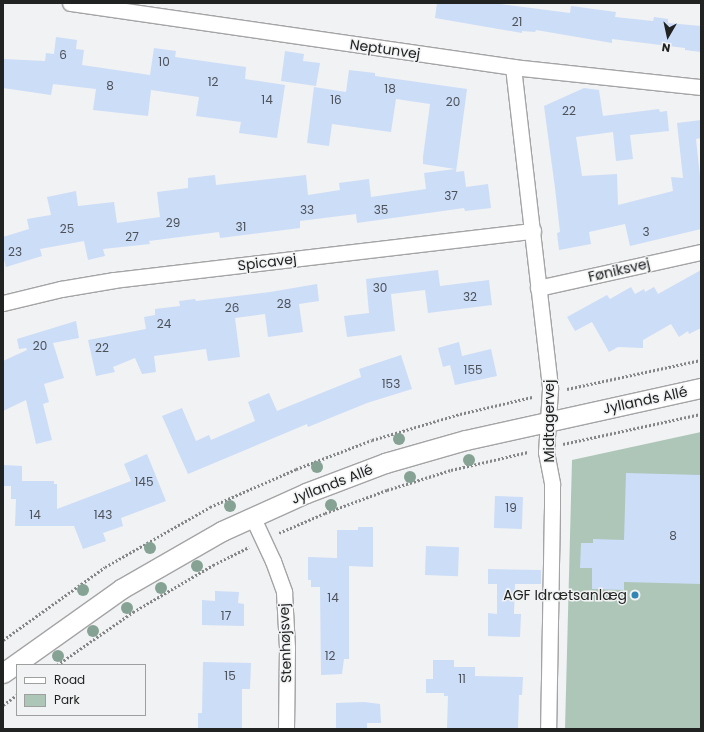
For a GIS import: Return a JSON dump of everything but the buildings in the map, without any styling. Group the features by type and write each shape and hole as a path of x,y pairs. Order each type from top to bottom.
{"street":[{"name":"Neptunvej","path":"70,3 513,68 701,87"},
{"name":"Midtagervej","path":"513,68 533,231 550,389 547,447 552,507 548,729"},
{"name":"Spicavej","path":"3,303 61,289 114,280 533,231"},
{"name":"Føniksvej","path":"538,288 701,252"},
{"name":"Jyllands Allé","path":"3,673 121,589 222,531 252,516 306,493 386,463 466,440 548,420 701,388"},
{"name":"Stenhøjsvej","path":"252,516 262,541 273,561 284,592 287,648 286,729"}],"path":[{"path":"58,664 91,640 173,587 262,541 325,513 387,490 451,470 547,447 701,414"},
{"path":"3,705 16,696"}],"green space":[{"name":"AGF Idrætsanlæg","path":"701,432 701,729 565,729 572,460"}],"place":[{"name":"AGF Idrætsanlæg","path":"635,595"}]}
